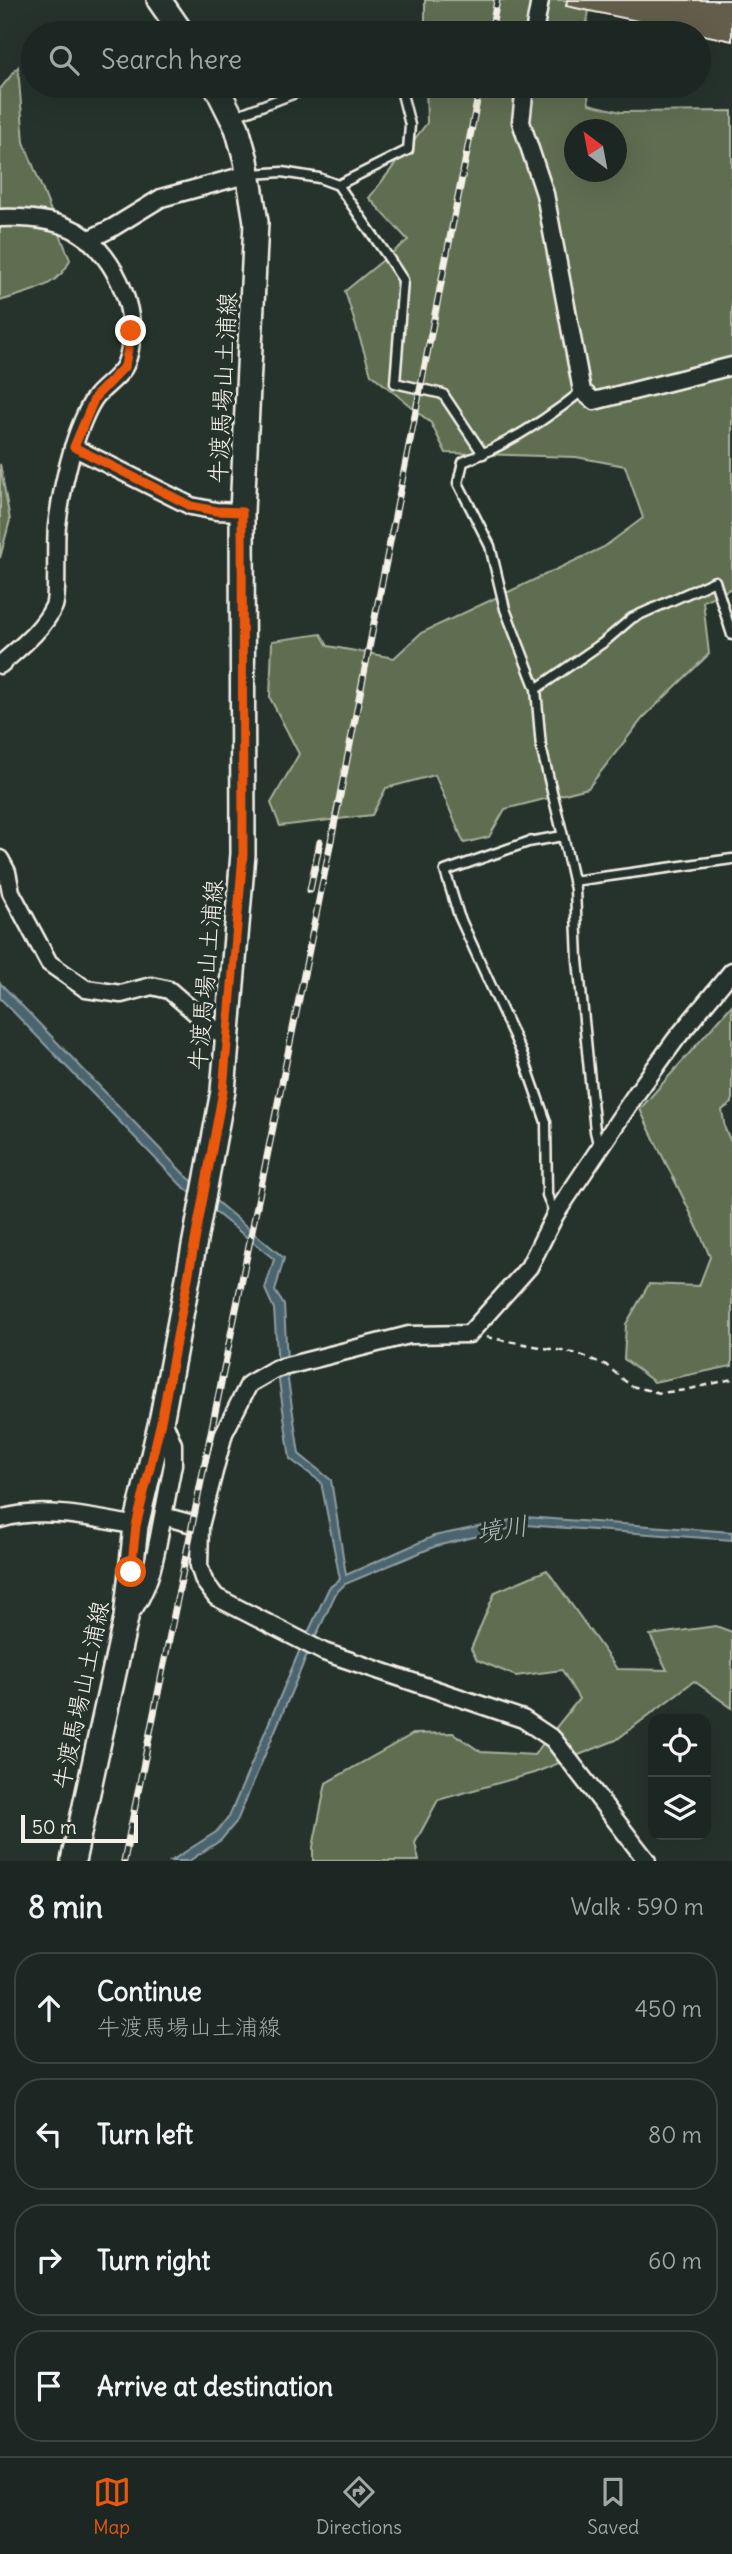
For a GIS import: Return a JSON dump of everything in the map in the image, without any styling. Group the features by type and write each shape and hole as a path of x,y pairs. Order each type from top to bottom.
{"main road":[{"path":"159,0 174,21"},
{"name":"牛渡馬場山土浦線","path":"73,1861 126,1618 136,1526 162,1417 223,1091 228,1040 243,854 242,512 256,234 249,174 237,128 222,98"}],"street":[{"path":"536,21 540,0"},
{"path":"524,98 521,122 545,194 582,391 594,401 732,366"},
{"path":"88,240 161,198 249,174"},
{"path":"0,218 24,217 60,225 98,247 123,289 132,315 130,348 125,366 95,397 74,447 57,525 55,604 36,632 0,665"},
{"path":"74,447 191,506 242,512"},
{"path":"0,859 7,872 5,895 49,963 86,989 121,993 152,986 169,990 228,1040"},
{"path":"647,1861 553,1739 523,1719 324,1652 216,1597 204,1581 199,1566 200,1526 224,1433 249,1384 275,1369 409,1335 469,1334 529,1267 555,1215 600,1148 676,1039 732,971"},
{"path":"126,1618 136,1606 150,1575 173,1464 173,1444 162,1417"},
{"path":"0,1518 15,1514 82,1515 136,1526"},
{"path":"163,1516 200,1526"}],"lane":[{"path":"232,117 282,98"},
{"path":"338,185 408,150 410,125 403,98"},
{"path":"249,174 282,172 319,178 338,185 403,280 395,383 443,394 483,454"},
{"path":"582,391 555,412 483,454 463,462 458,483 490,546 505,609 536,689 541,747 573,881 595,1131 600,1148"},
{"path":"536,689 604,642 632,618 715,581 732,635"},
{"path":"555,1215 547,1195 546,1122 523,1056 459,916 445,871 528,842 563,836"},
{"path":"573,881 732,859"}],"path":[{"path":"469,1334 578,1353 606,1366 631,1386 660,1393 732,1379"}],"green space":[{"path":"425,0 591,0 587,21 425,21"},
{"path":"18,67 24,142 70,260 65,269 50,283 0,301 0,89"},
{"path":"426,98 588,98 589,104 621,112 732,111 732,588 703,601 709,654 643,718 588,788 505,809 489,837 464,843 435,775 386,788 372,815 280,826 271,803 299,754 270,698 272,641 321,634 328,646 394,658 421,633 604,547 643,518 625,466 576,457 446,453 431,423 371,374 345,291 408,240 369,198 427,123"},
{"path":"0,464 10,520 0,558"},
{"path":"732,1005 732,1103 722,1110 725,1129 732,1144 732,1366 654,1382 624,1359 626,1324 649,1284 699,1286 710,1257 640,1109"},
{"path":"547,1570 617,1669 667,1670 650,1635 716,1626 732,1632 732,1708 694,1681 616,1740 534,1773 438,1800 415,1843 419,1861 313,1861 313,1847 326,1783 413,1734 453,1733 481,1752 534,1755 579,1699 562,1670 516,1676 477,1660 471,1649 495,1592"}],"water":[{"name":"境川","path":"0,983 185,1175 284,1258 275,1291 284,1305 288,1380 299,1454 331,1480 346,1575 434,1536 525,1517 732,1532 732,1540 525,1525 436,1546 345,1584 336,1593 306,1657 237,1821 221,1840 189,1861 171,1861 216,1832 229,1817 298,1654 329,1588 340,1579 321,1482 290,1459 279,1381 274,1309 265,1289 274,1259 181,1185 0,998"}],"building":[{"path":"567,0 732,0 732,41 711,37 711,21 637,21 566,6"}],"railway":[{"path":"493,21 497,0"},
{"path":"124,1861 326,866 478,98"},
{"path":"310,890 320,842"}],"route":[{"path":"131,331 125,366 95,397 74,447 191,506 242,512 244,765 243,854 223,1091 162,1417 136,1526 131,1572"}]}
